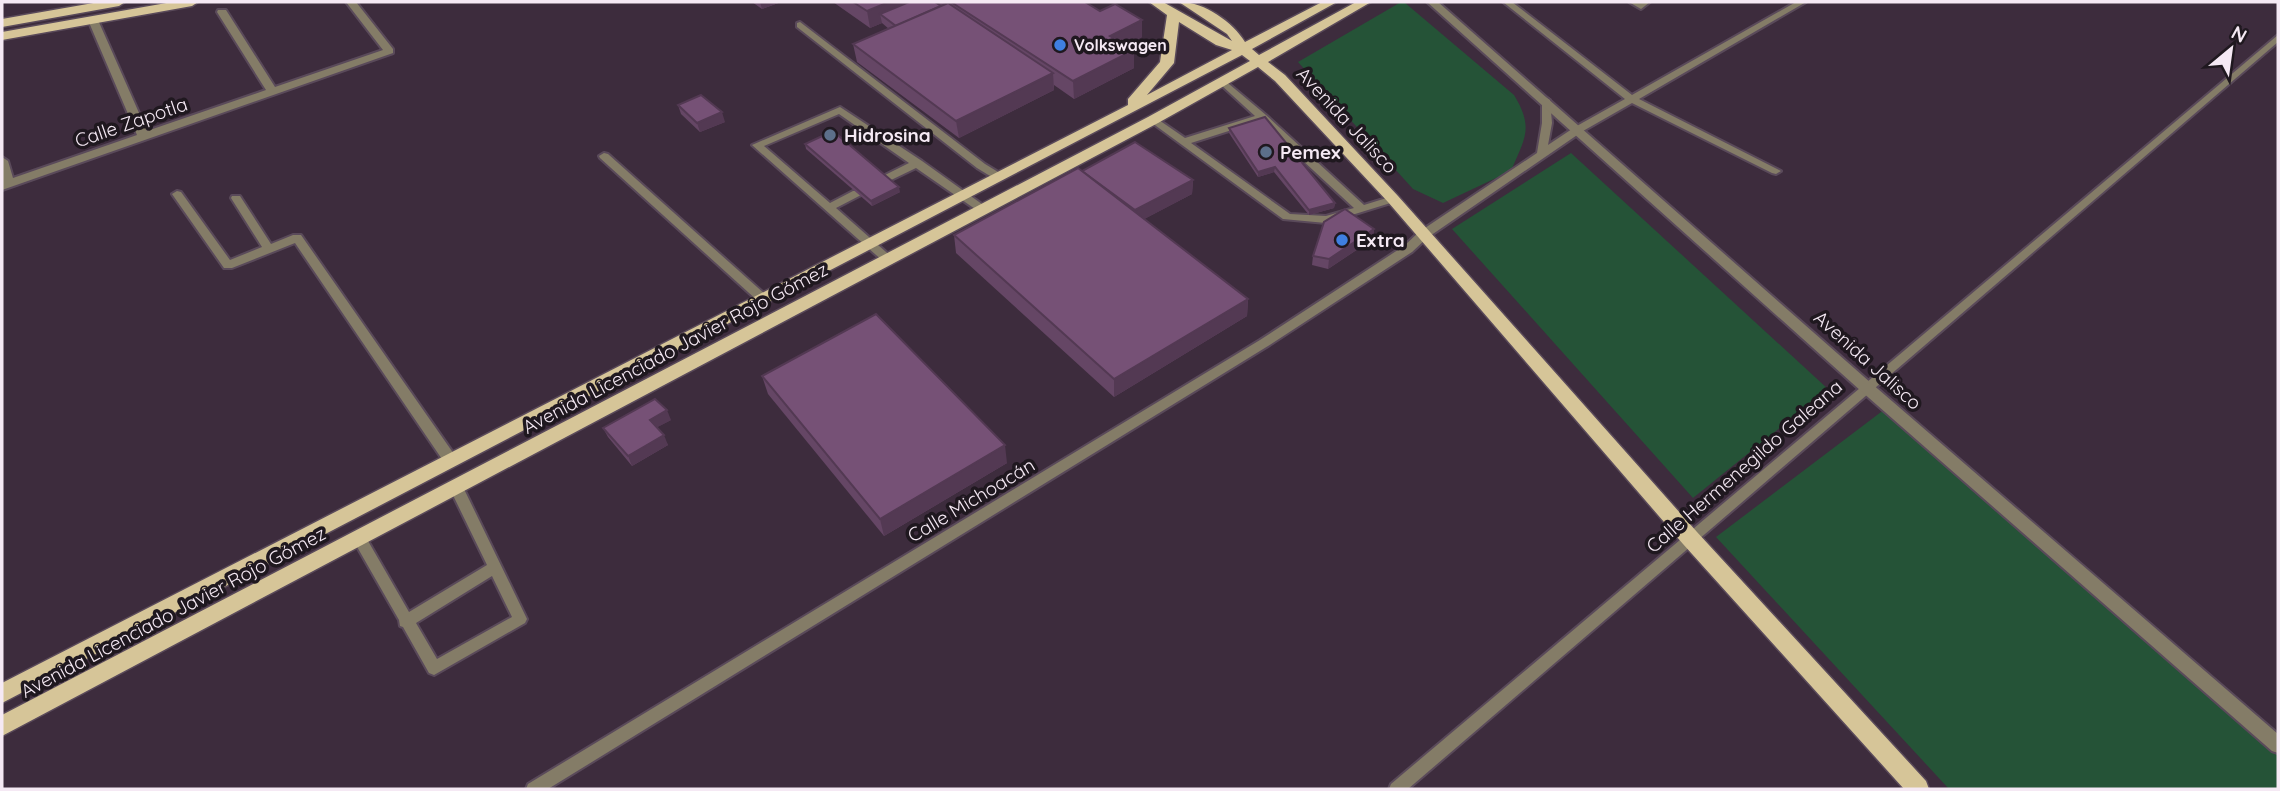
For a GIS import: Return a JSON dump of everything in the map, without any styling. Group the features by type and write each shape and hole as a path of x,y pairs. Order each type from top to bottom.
{"main road":[{"path":"2,23 119,2"},
{"path":"2,36 192,2"},
{"path":"1155,2 1221,42 1244,49"},
{"path":"1185,2 1233,31 1244,49"},
{"name":"Avenida Licenciado Javier Rojo Gómez","path":"2,694 1121,114 1331,2"},
{"name":"Avenida Licenciado Javier Rojo Gómez","path":"2,726 1153,120 1365,2"},
{"path":"1121,114 1167,63 1174,14"},
{"name":"Avenida Jalisco","path":"1244,49 1280,78 1393,199 1690,538 1918,789"},
{"path":"612,377 631,394"}],"street":[{"name":"Calle Zapotla","path":"5,184 389,51 351,2"},
{"name":"Avenida Jalisco","path":"1432,2 1579,129 1866,387 2278,745"},
{"path":"222,12 272,91"},
{"path":"93,20 144,137"},
{"path":"2,161 5,184"}],"lane":[{"path":"1507,2 1632,99 1776,171"},
{"path":"1633,2 1641,6 1646,2"},
{"name":"Calle Michoacán","path":"534,789 1264,343 1408,248 1423,235 1579,129 1802,2"},
{"path":"800,25 981,166 999,177"},
{"name":"Calle Hermenegildo Galeana","path":"1397,789 2278,38"},
{"path":"1223,82 1362,209"},
{"path":"1542,154 1547,123 1545,100"},
{"path":"888,259 757,145 840,110 982,209"},
{"path":"1183,142 1263,117"},
{"path":"1153,120 1287,217 1326,220 1393,199"},
{"path":"604,156 763,299"},
{"path":"885,179 918,163"},
{"path":"828,208 857,193"},
{"path":"177,194 228,265 297,238 451,461"},
{"path":"236,198 270,249"},
{"path":"359,538 405,622 434,668 520,619 456,487"},
{"path":"405,622 495,567"}],"green space":[{"path":"1401,2 1514,95 1526,125 1523,141 1511,171 1443,203 1413,189 1298,62"},
{"path":"1571,153 1828,389 1693,498 1452,229"},
{"path":"1885,409 2278,752 2278,789 1949,789 1716,537"}],"building":[{"path":"853,2 889,2 867,11"},
{"path":"909,2 935,2 941,6 896,26 880,14"},
{"name":"Volkswagen","path":"951,2 1085,2 1100,11 1115,4 1142,20 1110,36 1134,50 1073,81"},
{"path":"948,3 1053,73 956,121 853,44"},
{"path":"701,95 722,112 697,123 678,105"},
{"name":"Pemex","path":"1265,117 1335,203 1309,210 1275,167 1258,172 1229,128"},
{"path":"833,131 899,187 871,201 805,144"},
{"path":"1135,142 1193,180 1135,210 1082,171"},
{"path":"1078,168 1248,299 1114,379 954,235"},
{"path":"1345,209 1374,229 1329,259 1313,256 1324,222"},
{"path":"876,314 1005,445 880,519 762,376"},
{"path":"655,399 667,410 650,420 664,435 628,456 603,428"}],"place":[{"name":"Volkswagen","path":"1060,45"},
{"name":"Hidrosina","path":"830,135"},
{"name":"Pemex","path":"1266,152"},
{"name":"Extra","path":"1342,240"}]}
